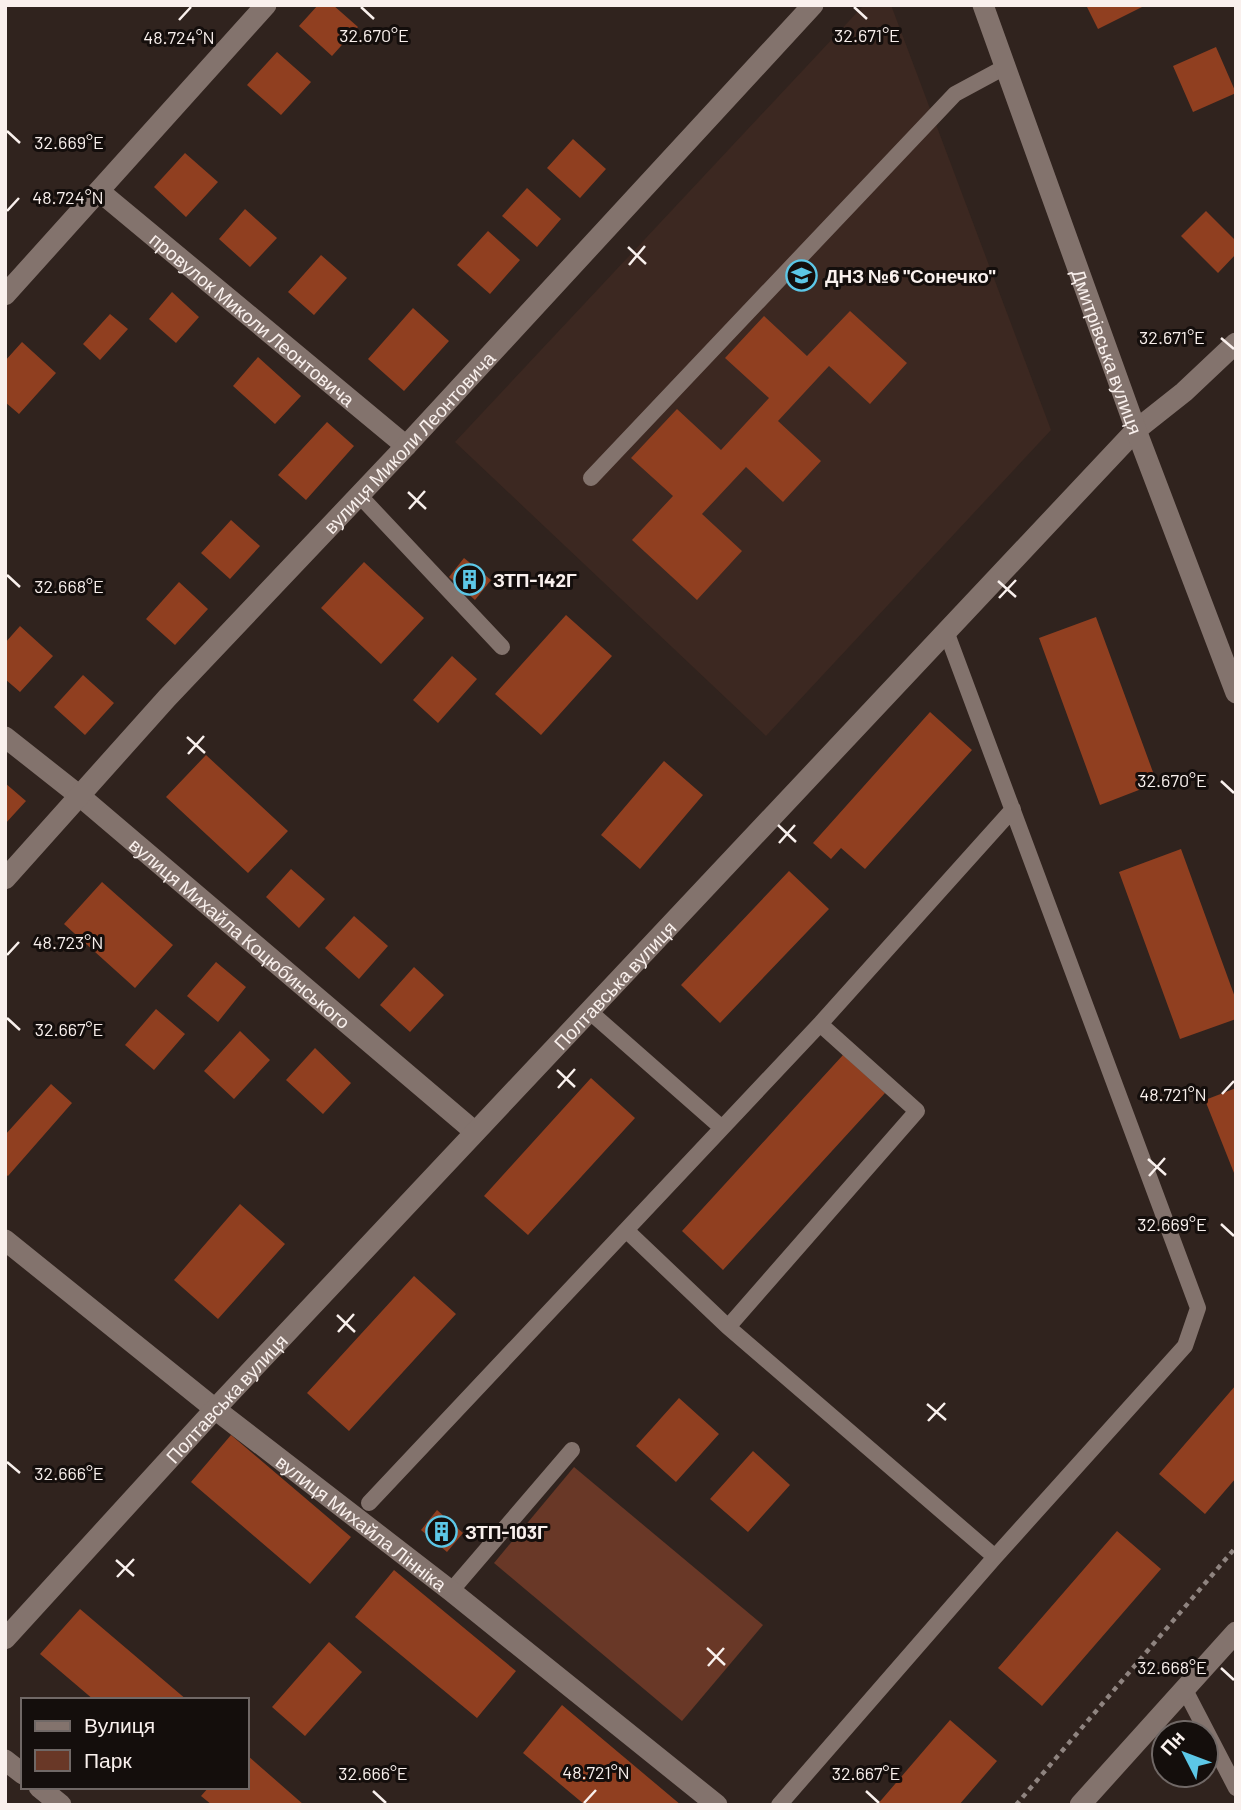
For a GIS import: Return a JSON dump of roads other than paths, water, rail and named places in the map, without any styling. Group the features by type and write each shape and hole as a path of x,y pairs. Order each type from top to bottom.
{"street":[{"path":"5,295 266,5"},
{"name":"вулиця Миколи Леонтовича","path":"5,879 167,698 405,446 813,5"},
{"name":"Дмитрівська вулиця","path":"983,5 1136,430 1236,693"},
{"name":"провулок Миколи Леонтовича","path":"99,191 405,446"},
{"name":"Полтавська вулиця","path":"5,1639 215,1409 1136,430 1184,392 1236,343"},
{"name":"вулиця Михайла Коцюбинського","path":"5,737 81,797 475,1132"},
{"name":"вулиця Михайла Лінніка","path":"5,1240 717,1805"},
{"path":"1080,1805 1236,1632"},
{"path":"5,1760 21,1772"},
{"path":"41,1789 61,1805"}],"lane":[{"path":"592,478 956,94 1005,66"},
{"path":"359,495 502,647"},
{"path":"779,1805 995,1557 1185,1346 1198,1308 946,631"},
{"path":"369,1503 820,1024 1013,808"},
{"path":"589,1011 722,1128"},
{"path":"728,1327 916,1111 820,1024"},
{"path":"626,1230 728,1327 995,1557"},
{"path":"450,1591 572,1450"},
{"path":"1185,1690 1236,1788"}],"place":[{"name":"ДНЗ №6 \"Сонечко\"","path":"802,275"},
{"name":"ЗТП-142Г","path":"470,579"},
{"name":"ЗТП-103Г","path":"442,1531"}]}
